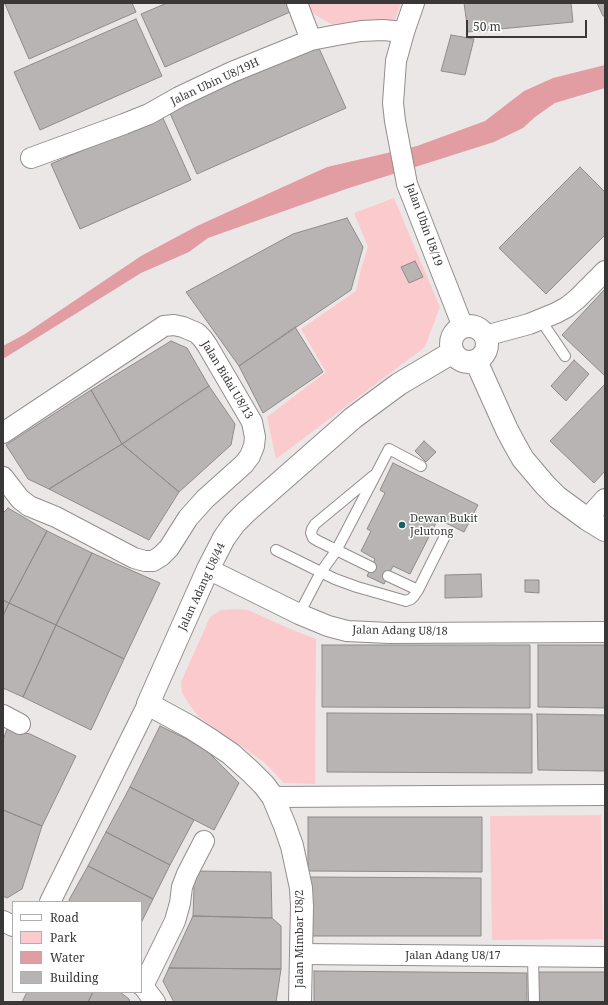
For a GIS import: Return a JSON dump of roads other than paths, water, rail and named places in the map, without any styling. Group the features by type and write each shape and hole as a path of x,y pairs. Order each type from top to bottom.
{"street":[{"path":"297,3 311,40"},
{"name":"Jalan Ubin U8/19","path":"414,3 396,61 394,102 395,121 407,184 463,327"},
{"name":"Jalan Ubin U8/19H","path":"31,158 149,114 179,97 232,72 311,40 361,31 383,30 404,32"},
{"path":"485,336 529,324 568,307 605,271"},
{"name":"Jalan Bidai U8/13","path":"3,433 164,326 174,325 197,333 207,345 252,422 255,430 254,446 250,456 244,464 204,499 188,518 169,548 153,561 145,561 134,558 56,517 29,506 20,499 3,477"},
{"path":"470,326 478,328 485,336 487,343 486,350 476,361 463,361 453,352 451,344 452,339 456,332 463,327 470,326"},
{"name":"Jalan Adang U8/44","path":"50,901 148,704 208,569 224,538 234,524 353,418 399,384 453,352"},
{"path":"476,361 515,445 545,485 557,497 598,522 605,499"},
{"name":"Jalan Adang U8/18","path":"208,569 299,614 328,626 347,630 366,632 605,632"},
{"name":"Jalan Mimbar U8/2","path":"148,704 190,727 230,754 259,780 273,797 292,846 301,888 300,1002"},
{"path":"273,797 605,795"},
{"path":"155,1002 142,985 175,921 180,903 182,887 204,841"},
{"path":"3,921 12,926"},
{"name":"Jalan Adang U8/17","path":"301,954 605,957"}],"lane":[{"path":"540,319 565,356"},
{"path":"299,614 321,572 336,551 389,449 421,466"},
{"path":"371,567 336,551 313,538 311,533 315,524 376,473"},
{"path":"276,550 321,572 357,587 406,600 411,599 418,590 445,536"},
{"path":"388,576 418,590"},
{"path":"532,956 534,1002"}],"water":[{"path":"605,65 605,88 555,103 535,117 523,128 494,142 349,188 208,238 189,252 141,273 3,359 3,346 25,334 141,256 197,226 327,167 417,146 485,121 524,91 553,78"}],"place":[{"name":"Dewan Bukit Jelutong","path":"402,525"}]}
